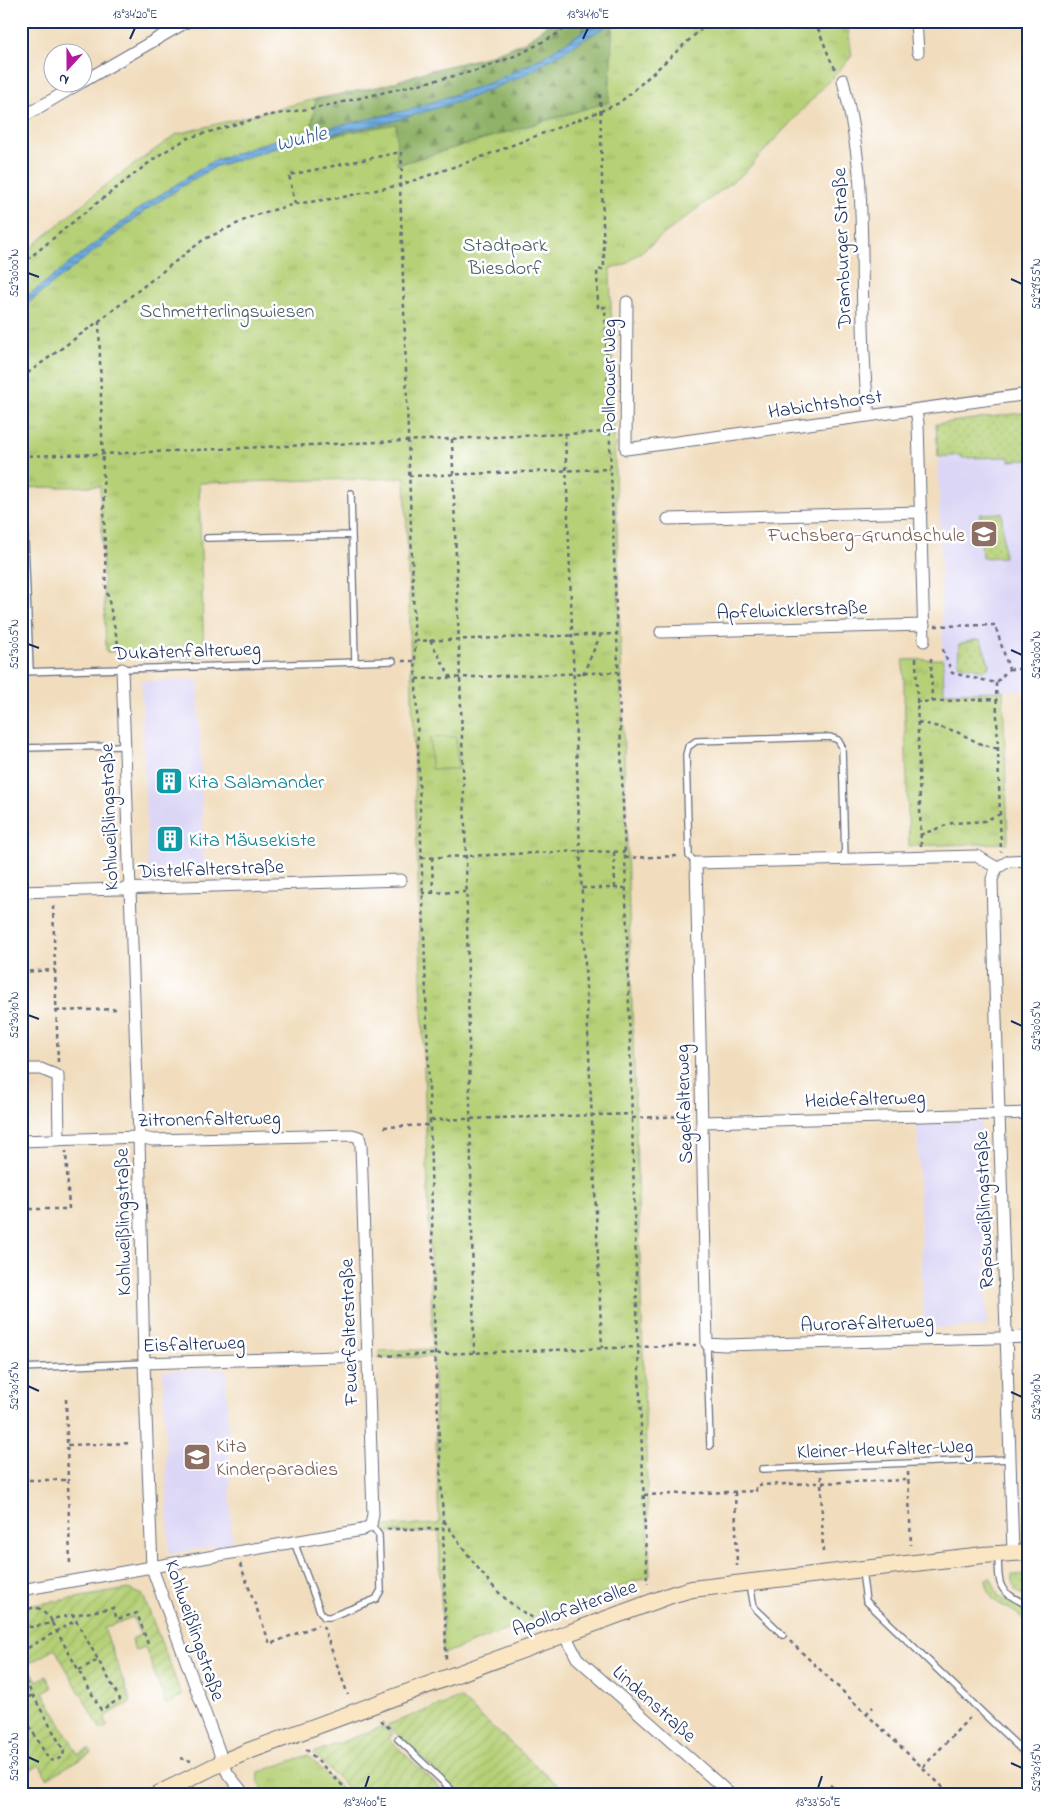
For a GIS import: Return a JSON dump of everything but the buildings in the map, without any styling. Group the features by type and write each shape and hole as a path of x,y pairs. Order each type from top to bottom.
{"street":[{"path":"92,76 188,21"},
{"path":"916,21 918,52"},
{"name":"Dramburger Straße","path":"843,80 849,106 859,173 862,347 869,416"},
{"path":"21,118 65,92"},
{"name":"Pollnower Weg","path":"626,449 627,302"},
{"name":"Habichtshorst","path":"626,449 1029,394"},
{"path":"916,410 918,423 924,641"},
{"path":"668,519 921,512"},
{"name":"Apfelwicklerstraße","path":"661,632 924,626"},
{"name":"Kohlweißlingstraße","path":"122,669 152,1568 223,1762 228,1774 244,1794"},
{"path":"693,860 845,860 976,856 997,868 1009,861 1029,860"},
{"name":"Segelfalterweg","path":"693,860 703,1118 707,1344"},
{"name":"Rapsweißlingstraße","path":"997,868 992,879 1013,1553"},
{"name":"Distelfalterstraße","path":"21,892 402,880"},
{"path":"21,1069 41,1069 58,1076 62,1140"},
{"name":"Heidefalterweg","path":"703,1118 1029,1112"},
{"name":"Zitronenfalterweg","path":"21,1141 352,1135 359,1138"},
{"name":"Feuerfalterstraße","path":"359,1138 362,1145 373,1514 371,1525"},
{"name":"Aurorafalterweg","path":"707,1344 725,1346 1029,1337"},
{"name":"Eisfalterweg","path":"144,1363 368,1356"},
{"path":"21,1590 362,1530 371,1525"},
{"name":"Apollofalterallee","path":"158,1794 223,1762 564,1633 674,1594 692,1589 862,1568 1013,1553"},
{"name":"Lindenstraße","path":"564,1633 577,1658 730,1794"}],"lane":[{"path":"351,493 354,662"},
{"path":"24,516 24,576 30,671"},
{"path":"207,538 352,535"},
{"name":"Dukatenfalterweg","path":"21,672 393,661"},
{"path":"693,860 686,755 688,747 696,741 830,737 838,740 842,747 845,860"},
{"path":"21,748 124,746"},
{"path":"707,1344 710,1446"},
{"name":"Eisfalterweg","path":"21,1368 144,1363"},
{"name":"Kleiner-Heufalter-Weg","path":"762,1468 1010,1459"},
{"path":"294,1542 320,1611 324,1616 330,1617 376,1599 381,1590 379,1535 371,1525"},
{"path":"1013,1553 1000,1585 1005,1594 1029,1606"},
{"path":"862,1568 866,1602 1029,1757"},
{"path":"750,1582 754,1607 785,1637"},
{"path":"398,1739 456,1794"}],"path":[{"path":"21,265 159,155 188,138 265,116 326,106 478,70 522,53 576,21"},
{"path":"21,378 203,240 255,215 295,204 338,198 400,185 497,151 619,103 710,21"},
{"path":"815,21 830,59 843,80"},
{"path":"600,94 604,269 597,270 598,308 605,307 626,888 638,1346 647,1584"},
{"path":"295,204 288,176 401,152 400,185 446,1659"},
{"path":"98,321 104,454 106,587 122,669"},
{"path":"21,456 609,432"},
{"path":"565,434 580,851 602,1348"},
{"path":"452,439 466,857 474,1353"},
{"path":"409,476 610,469"},
{"path":"924,626 994,626 1009,669"},
{"path":"583,674 600,634"},
{"path":"415,641 458,638 617,634"},
{"path":"430,640 451,678"},
{"path":"939,650 943,650 952,673 996,683"},
{"path":"916,658 921,857"},
{"path":"931,658 932,701"},
{"path":"1000,850 996,683 1009,669 1022,669"},
{"path":"416,679 618,672"},
{"path":"916,702 997,700"},
{"path":"918,722 955,731 981,744 999,749"},
{"path":"920,835 952,823 984,821 1000,814"},
{"path":"422,858 580,851 624,852"},
{"path":"614,852 615,888"},
{"path":"432,857 433,893"},
{"path":"625,858 693,860"},
{"path":"582,888 626,888"},
{"path":"422,893 466,892"},
{"path":"53,906 58,1076"},
{"path":"21,972 55,970"},
{"path":"56,1011 119,1009"},
{"path":"430,1120 592,1115 703,1118"},
{"path":"384,1127 430,1125"},
{"path":"21,1209 69,1209 62,1140"},
{"path":"368,1356 707,1344"},
{"path":"66,1399 70,1566"},
{"path":"68,1445 132,1444"},
{"path":"908,1463 910,1545"},
{"path":"821,1467 824,1556"},
{"path":"21,1480 69,1480"},
{"path":"644,1495 756,1491 756,1485 909,1480"},
{"path":"735,1492 737,1566"},
{"path":"443,1520 492,1585 506,1600 525,1614 543,1623"},
{"path":"371,1525 386,1529 443,1529"},
{"path":"236,1553 270,1644 322,1624 348,1695"},
{"path":"52,1623 31,1627 21,1623 27,1610 34,1607 40,1609 51,1619 101,1710 120,1699 73,1615"},
{"path":"51,1619 113,1608 117,1619 137,1612 148,1644"},
{"path":"21,1652 76,1620"},
{"path":"785,1637 950,1794"},
{"path":"79,1670 98,1660"},
{"path":"21,1674 64,1751 63,1756 55,1761 49,1760 21,1711"},
{"path":"21,1702 33,1695"},
{"path":"866,1714 874,1707"},
{"path":"922,1767 978,1708"},
{"path":"381,1720 387,1726"},
{"path":"306,1749 350,1794"},
{"path":"180,1758 195,1762"},
{"path":"830,1785 840,1794"}],"shaded area":[{"name":"Fuchsberg-Grundschule","path":"1029,446 1029,690 944,692 938,457"},
{"path":"198,680 204,867 148,870 141,681"},
{"path":"981,1122 987,1327 924,1328 917,1124"},
{"name":"Kita Kinderparadies","path":"226,1369 232,1543 169,1554 163,1371"}],"green space":[{"path":"552,21 613,21 609,102 397,165 309,140 316,99 386,85 427,71 486,57 525,42"},
{"name":"Stadtpark Biesdorf","path":"613,21 847,21 852,56 745,172 624,265 610,268 650,1576 443,1654 439,1532 385,1533 385,1526 439,1524 433,1357 379,1358 379,1351 433,1349 405,478 199,483 204,657 141,659 140,651 106,652 100,486 21,488 21,256 104,186 177,134 316,99 309,140 396,124 397,165 609,102"},
{"path":"1029,412 1029,460 1009,461 1009,457 962,458 962,455 938,457 936,424"},
{"path":"1002,513 1004,557 982,558 980,514"},
{"path":"978,639 981,640 989,664 988,668 984,670 959,665 959,644"},
{"path":"943,659 944,692 1003,691 1008,843 909,846 903,660"},
{"path":"456,737 458,769 431,769 430,738"},
{"path":"1029,1574 1029,1599 1015,1591 1012,1575"},
{"path":"991,1578 998,1596 1029,1613 1029,1626 1014,1612 994,1600 988,1589 986,1579"},
{"path":"129,1589 143,1595 182,1696 166,1705 145,1647 135,1651 131,1639 140,1635 133,1617 104,1628 131,1702 106,1716 105,1720 108,1726 101,1730 55,1649 28,1664 37,1681 46,1676 52,1687 43,1692 78,1754 89,1749 91,1753 47,1778 40,1765 31,1770 21,1753 21,1751 29,1746 21,1731 21,1607"},
{"path":"460,1698 568,1794 460,1794 387,1725"},
{"path":"384,1726 393,1734 389,1739 447,1794 353,1794 313,1753"},
{"path":"308,1755 347,1794 267,1794 258,1784 259,1772"}],"water":[{"name":"Wuhle","path":"599,21 615,21 525,75 467,99 387,123 313,137 217,166 146,210 21,309 21,301 144,205 211,162 271,141 408,110 495,81 543,57"}],"place":[{"name":"Fuchsberg-Grundschule","path":"984,534"},
{"name":"Kita Salamander","path":"169,781"},
{"name":"Kita Mäusekiste","path":"170,839"},
{"name":"Kita Kinderparadies","path":"197,1457"}],"park label":[{"name":"Schmetterlingswiesen","path":"227,310"}]}
